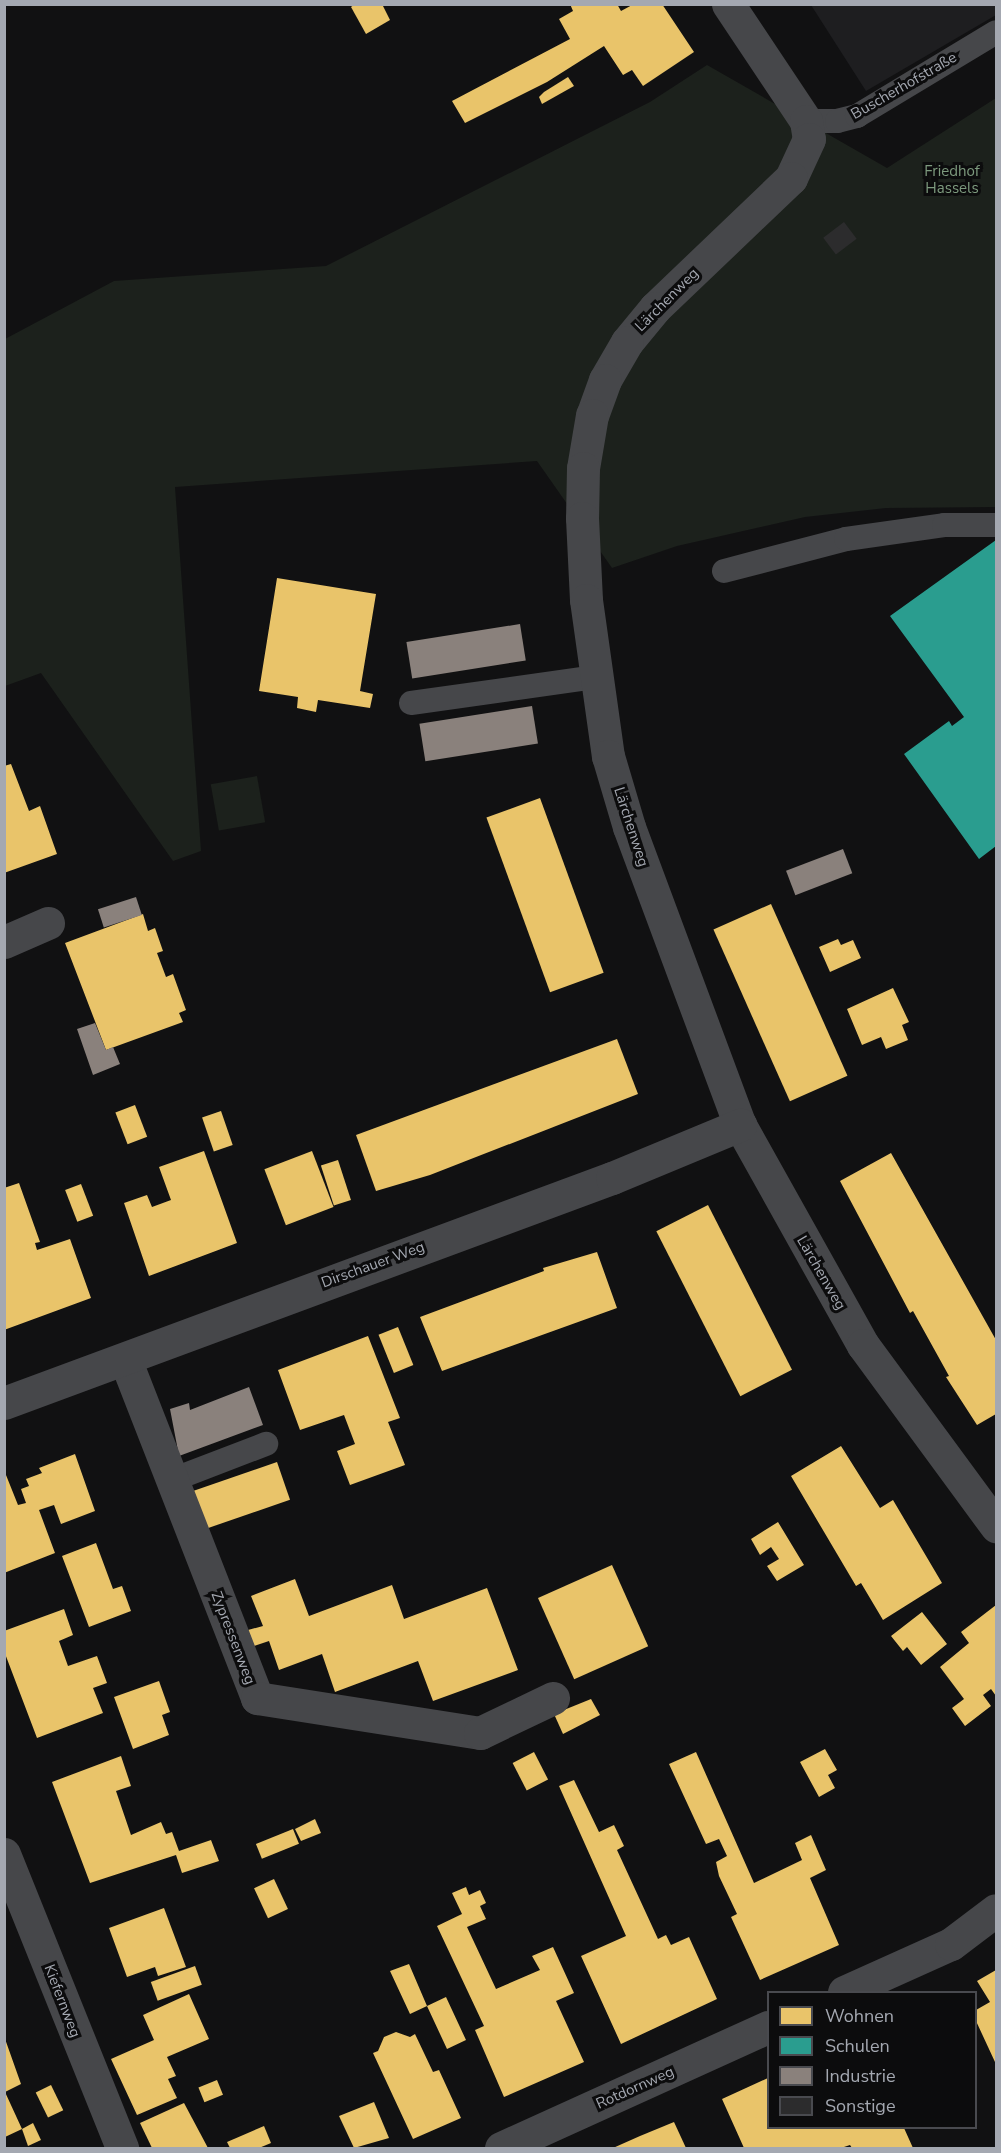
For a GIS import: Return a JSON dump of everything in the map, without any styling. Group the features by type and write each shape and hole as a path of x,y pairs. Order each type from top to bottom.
{"street":[{"path":"728,4 806,121"},
{"name":"Lärchenweg","path":"806,121 809,139 791,178 655,308 627,342 605,380 586,440 581,495 586,600 596,677 608,756 629,827 740,1125 863,1345 996,1526"},
{"path":"4,942 48,923"},
{"name":"Dirschauer Weg","path":"4,1403 612,1178 740,1125"},
{"name":"Zypressenweg","path":"125,1359 257,1698 480,1732 553,1698"},
{"name":"Kiefernweg","path":"4,1854 122,2148"},
{"path":"846,1991 951,1944 996,1910"},
{"name":"Rotdornweg","path":"501,2148 767,2027"}],"lane":[{"name":"Buscherhofstraße","path":"806,121 837,121 857,116 996,32"},
{"path":"724,571 846,539 944,525 996,525"},
{"path":"411,704 596,677"},
{"path":"172,1480 267,1444"}],"shaded area":[{"path":"811,5 996,5 996,15 866,91"}],"green space":[{"name":"Friedhof Hassels","path":"707,65 887,168 996,98 996,507 886,508 805,517 677,546 612,568 537,461 175,487 201,851 173,861 41,673 5,686 5,339 114,281 326,266 650,102"},
{"path":"257,776 265,822 219,830 211,784"}],"building: Wohnen":[{"path":"355,4 382,4 390,20 366,34 351,7"},
{"path":"570,4 617,4 621,11 634,4 662,4 694,52 643,86 632,70 623,75 604,46 547,82 465,123 452,101 570,39 559,19 573,11"},
{"path":"568,77 574,86 542,104 539,97"},
{"path":"277,578 376,594 360,691 373,694 370,708 318,700 316,712 297,708 298,697 259,691"},
{"path":"11,764 29,811 40,806 57,854 4,873 4,766"},
{"path":"540,798 604,973 550,992 486,817"},
{"path":"771,904 847,1076 790,1101 713,930"},
{"path":"143,914 148,931 155,928 163,951 157,953 166,977 173,974 186,1010 179,1013 183,1022 106,1050 65,943"},
{"path":"838,939 841,945 853,940 861,958 830,972 819,947"},
{"path":"893,988 909,1022 902,1025 908,1040 886,1049 881,1037 862,1045 847,1009"},
{"path":"617,1039 638,1094 430,1175 376,1191 356,1135"},
{"path":"135,1105 147,1137 128,1144 115,1113"},
{"path":"221,1111 233,1145 214,1152 202,1118"},
{"path":"204,1151 237,1243 149,1276 124,1203 147,1195 152,1207 171,1200 159,1167"},
{"path":"312,1151 334,1207 286,1225 264,1169"},
{"path":"891,1153 996,1340 996,1414 977,1425 946,1377 949,1376 913,1311 910,1313 840,1181"},
{"path":"338,1160 351,1200 334,1206 321,1166"},
{"path":"19,1183 40,1242 35,1243 37,1250 70,1239 91,1298 4,1330 4,1188"},
{"path":"81,1184 93,1216 77,1222 65,1190"},
{"path":"708,1205 792,1370 740,1396 656,1231"},
{"path":"597,1252 617,1308 442,1371 420,1317 544,1271 543,1268"},
{"path":"398,1327 413,1365 394,1373 379,1335"},
{"path":"368,1336 400,1418 388,1422 405,1465 350,1485 337,1451 355,1444 344,1415 300,1430 278,1370"},
{"path":"841,1446 880,1508 893,1500 942,1583 883,1620 861,1583 856,1586 791,1476"},
{"path":"75,1454 95,1511 61,1524 54,1505 39,1510 55,1553 4,1573 4,1470 18,1505 26,1503 21,1489 29,1486 26,1479 42,1473 39,1468"},
{"path":"277,1462 290,1500 207,1528 194,1491"},
{"path":"778,1522 804,1565 777,1581 767,1566 779,1559 771,1547 760,1555 751,1539"},
{"path":"96,1543 113,1589 122,1586 131,1611 89,1627 62,1556"},
{"path":"612,1565 648,1646 574,1679 538,1598"},
{"path":"295,1579 309,1616 392,1585 404,1619 487,1588 518,1670 433,1701 418,1661 335,1692 322,1654 279,1670 269,1641 254,1646 248,1630 263,1626 251,1596"},
{"path":"996,1605 996,1696 991,1689 983,1695 991,1706 965,1726 952,1708 964,1699 940,1667 969,1643 961,1632"},
{"path":"64,1609 73,1635 59,1641 68,1666 97,1656 107,1683 93,1688 103,1713 37,1738 4,1651 4,1631"},
{"path":"922,1612 947,1644 921,1665 907,1647 903,1651 891,1636"},
{"path":"159,1681 170,1712 162,1715 169,1735 133,1749 114,1697"},
{"path":"591,1699 600,1715 563,1734 554,1714"},
{"path":"825,1749 837,1770 828,1775 835,1788 819,1797 800,1762"},
{"path":"534,1752 548,1780 527,1791 513,1763"},
{"path":"696,1752 754,1883 802,1860 795,1843 811,1835 826,1870 810,1878 839,1945 760,1980 731,1917 737,1914 719,1876 716,1862 727,1856 719,1839 706,1844 669,1764"},
{"path":"121,1756 131,1786 116,1791 131,1835 161,1822 166,1834 172,1832 179,1851 211,1840 219,1861 182,1873 176,1855 90,1883 52,1782"},
{"path":"574,1780 599,1832 614,1825 624,1846 617,1850 658,1939 666,1935 671,1945 689,1937 717,1999 621,2044 581,1956 626,1936 559,1786"},
{"path":"315,1819 321,1833 301,1841 295,1829"},
{"path":"293,1829 299,1844 262,1859 256,1844"},
{"path":"274,1879 288,1909 268,1918 254,1888"},
{"path":"466,1887 469,1895 480,1890 486,1903 480,1906 486,1919 467,1927 496,1989 540,1970 532,1956 553,1947 574,1993 556,2001 584,2062 504,2097 475,2030 484,2026 437,1926 462,1914 452,1893"},
{"path":"164,1908 186,1967 158,1976 155,1967 127,1977 109,1928"},
{"path":"409,1964 427,2006 410,2014 390,1971"},
{"path":"195,1966 202,1985 158,2001 151,1982"},
{"path":"996,1970 995,2062 977,2023 977,2009 990,2002 977,1981"},
{"path":"189,1994 209,2039 167,2057 176,2076 168,2079 177,2098 137,2115 111,2059 154,2040 143,2015"},
{"path":"446,1997 466,2040 447,2049 427,2006"},
{"path":"396,2032 410,2037 415,2034 433,2072 439,2070 461,2118 413,2139 373,2053 378,2051 384,2037"},
{"path":"4,2036 21,2084 5,2092 22,2129 5,2137"},
{"path":"767,2078 767,2129 904,2129 913,2148 852,2148 850,2145 841,2148 744,2148 722,2099"},
{"path":"217,2080 223,2095 204,2102 198,2087"},
{"path":"51,2085 63,2110 48,2118 36,2092"},
{"path":"374,2102 389,2138 354,2148 339,2116"},
{"path":"184,2103 208,2148 152,2148 140,2123"},
{"path":"674,2122 686,2148 613,2148 640,2136"},
{"path":"33,2123 41,2140 28,2146 22,2129"},
{"path":"264,2126 271,2143 259,2148 230,2148 227,2142"}],"building: Schulen":[{"path":"996,540 996,846 979,859 904,754 949,721 952,726 964,717 890,616"}],"building: Industrie":[{"path":"520,624 526,661 412,679 406,642"},
{"path":"532,706 538,744 425,761 419,724"},
{"path":"843,849 852,873 795,895 786,871"},
{"path":"136,897 142,915 104,927 98,909"},
{"path":"95,1023 106,1050 113,1047 120,1064 93,1075 77,1029"},
{"path":"249,1387 263,1425 179,1456 170,1409 189,1403 190,1410"}],"building: Sonstige":[{"path":"844,222 857,239 836,254 823,238"}]}
